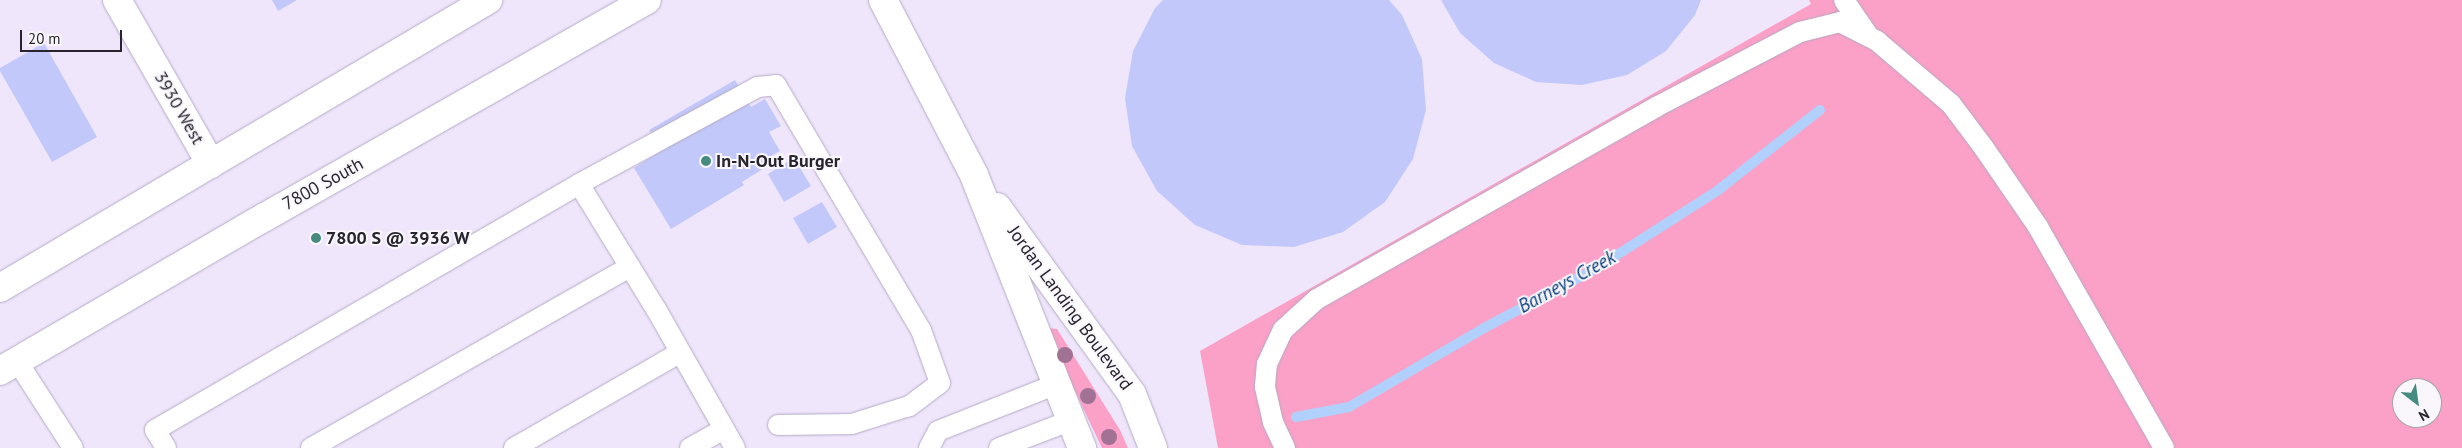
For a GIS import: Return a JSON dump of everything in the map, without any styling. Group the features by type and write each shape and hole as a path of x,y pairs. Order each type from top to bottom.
{"main road":[{"name":"3930 West","path":"117,0 211,164"},
{"path":"0,288 488,0"},
{"name":"7800 South","path":"9,366 265,217 647,0"},
{"name":"Jordan Landing Boulevard","path":"883,0 974,175 1082,448"},
{"name":"Jordan Landing Boulevard","path":"974,175 1132,394 1154,448"}],"lane":[{"path":"1844,0 1869,36"},
{"path":"1283,442 1273,422 1265,386 1267,364 1283,330 1317,299 1656,107 1800,32 1840,22 1877,40 1951,104 1984,148 2038,227 2164,448"},
{"path":"166,448 155,430 579,184 758,88 776,86 921,330 940,383 909,406 852,424 778,425"},
{"path":"579,184 630,267 735,448"},
{"path":"311,448 630,267"},
{"path":"514,448 679,353"},
{"path":"9,366 73,448"},
{"path":"929,448 938,431 1056,384"},
{"path":"999,448 1072,420"},
{"path":"690,448 724,429"}],"shaded area":[{"path":"1809,0 2462,0 2462,448 1218,448 1200,351 1811,4"},
{"path":"1049,328 1057,329 1120,430 1128,448 1102,448 1049,336"}],"building":[{"path":"272,0 297,0 278,11"},
{"path":"1163,0 1389,0 1402,15 1422,59 1426,110 1413,159 1385,202 1343,232 1294,247 1242,245 1195,225 1157,191 1132,146 1125,98 1133,51 1155,8"},
{"path":"1441,0 1701,0 1695,15 1666,51 1627,75 1582,85 1536,82 1494,63 1460,33"},
{"path":"44,43 97,137 52,162 0,71 0,68"},
{"name":"In-N-Out Burger","path":"735,80 751,107 765,99 781,126 769,132 780,151 767,158 771,164 742,182 744,185 671,229 634,168 661,151 649,130"},
{"path":"794,158 811,186 784,202 768,174"},
{"path":"822,202 837,227 808,244 793,218"}],"waterway":[{"name":"Barneys Creek","path":"1296,417 1349,407 1484,328 1595,269 1717,191 1820,110"}],"place":[{"name":"In-N-Out Burger","path":"706,161"},
{"name":"7800 S @ 3936 W","path":"316,238"}]}
